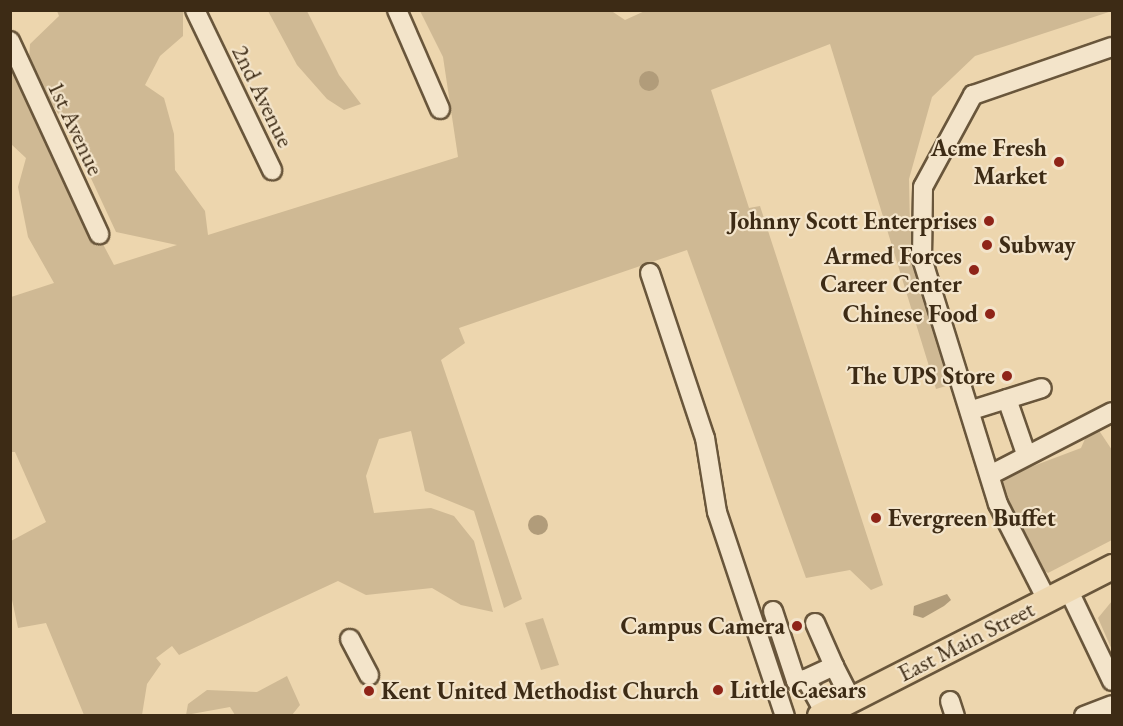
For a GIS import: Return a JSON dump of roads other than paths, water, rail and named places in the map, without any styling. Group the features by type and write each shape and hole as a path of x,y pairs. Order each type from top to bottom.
{"main road":[{"name":"East Main Street","path":"822,714 1113,567"}],"street":[{"name":"2nd Avenue","path":"195,10 272,170"},
{"path":"397,10 440,109"},
{"name":"1st Avenue","path":"10,41 99,234"},
{"path":"1047,600 1010,532 922,259 923,187 973,95 1113,47"},
{"path":"650,273 705,438 720,523 785,716"},
{"path":"972,410 1042,388"},
{"path":"1007,399 1026,454"},
{"path":"990,475 1026,454 1112,414"},
{"path":"1068,589 1113,681"},
{"path":"773,611 796,681 806,679 834,666"},
{"path":"815,623 851,700"},
{"path":"350,639 369,675"},
{"path":"806,679 822,714"},
{"path":"1084,716 1113,705"}],"place":[{"name":"Acme Fresh Market","path":"1059,162"},
{"name":"Johnny Scott Enterprises","path":"989,221"},
{"name":"Subway","path":"987,245"},
{"name":"Armed Forces Career Center","path":"974,270"},
{"name":"Chinese Food","path":"990,314"},
{"name":"The UPS Store","path":"1007,376"},
{"name":"Evergreen Buffet","path":"876,518"},
{"name":"Campus Camera","path":"797,626"},
{"name":"Little Caesars","path":"718,690"},
{"name":"Kent United Methodist Church","path":"369,691"}]}
